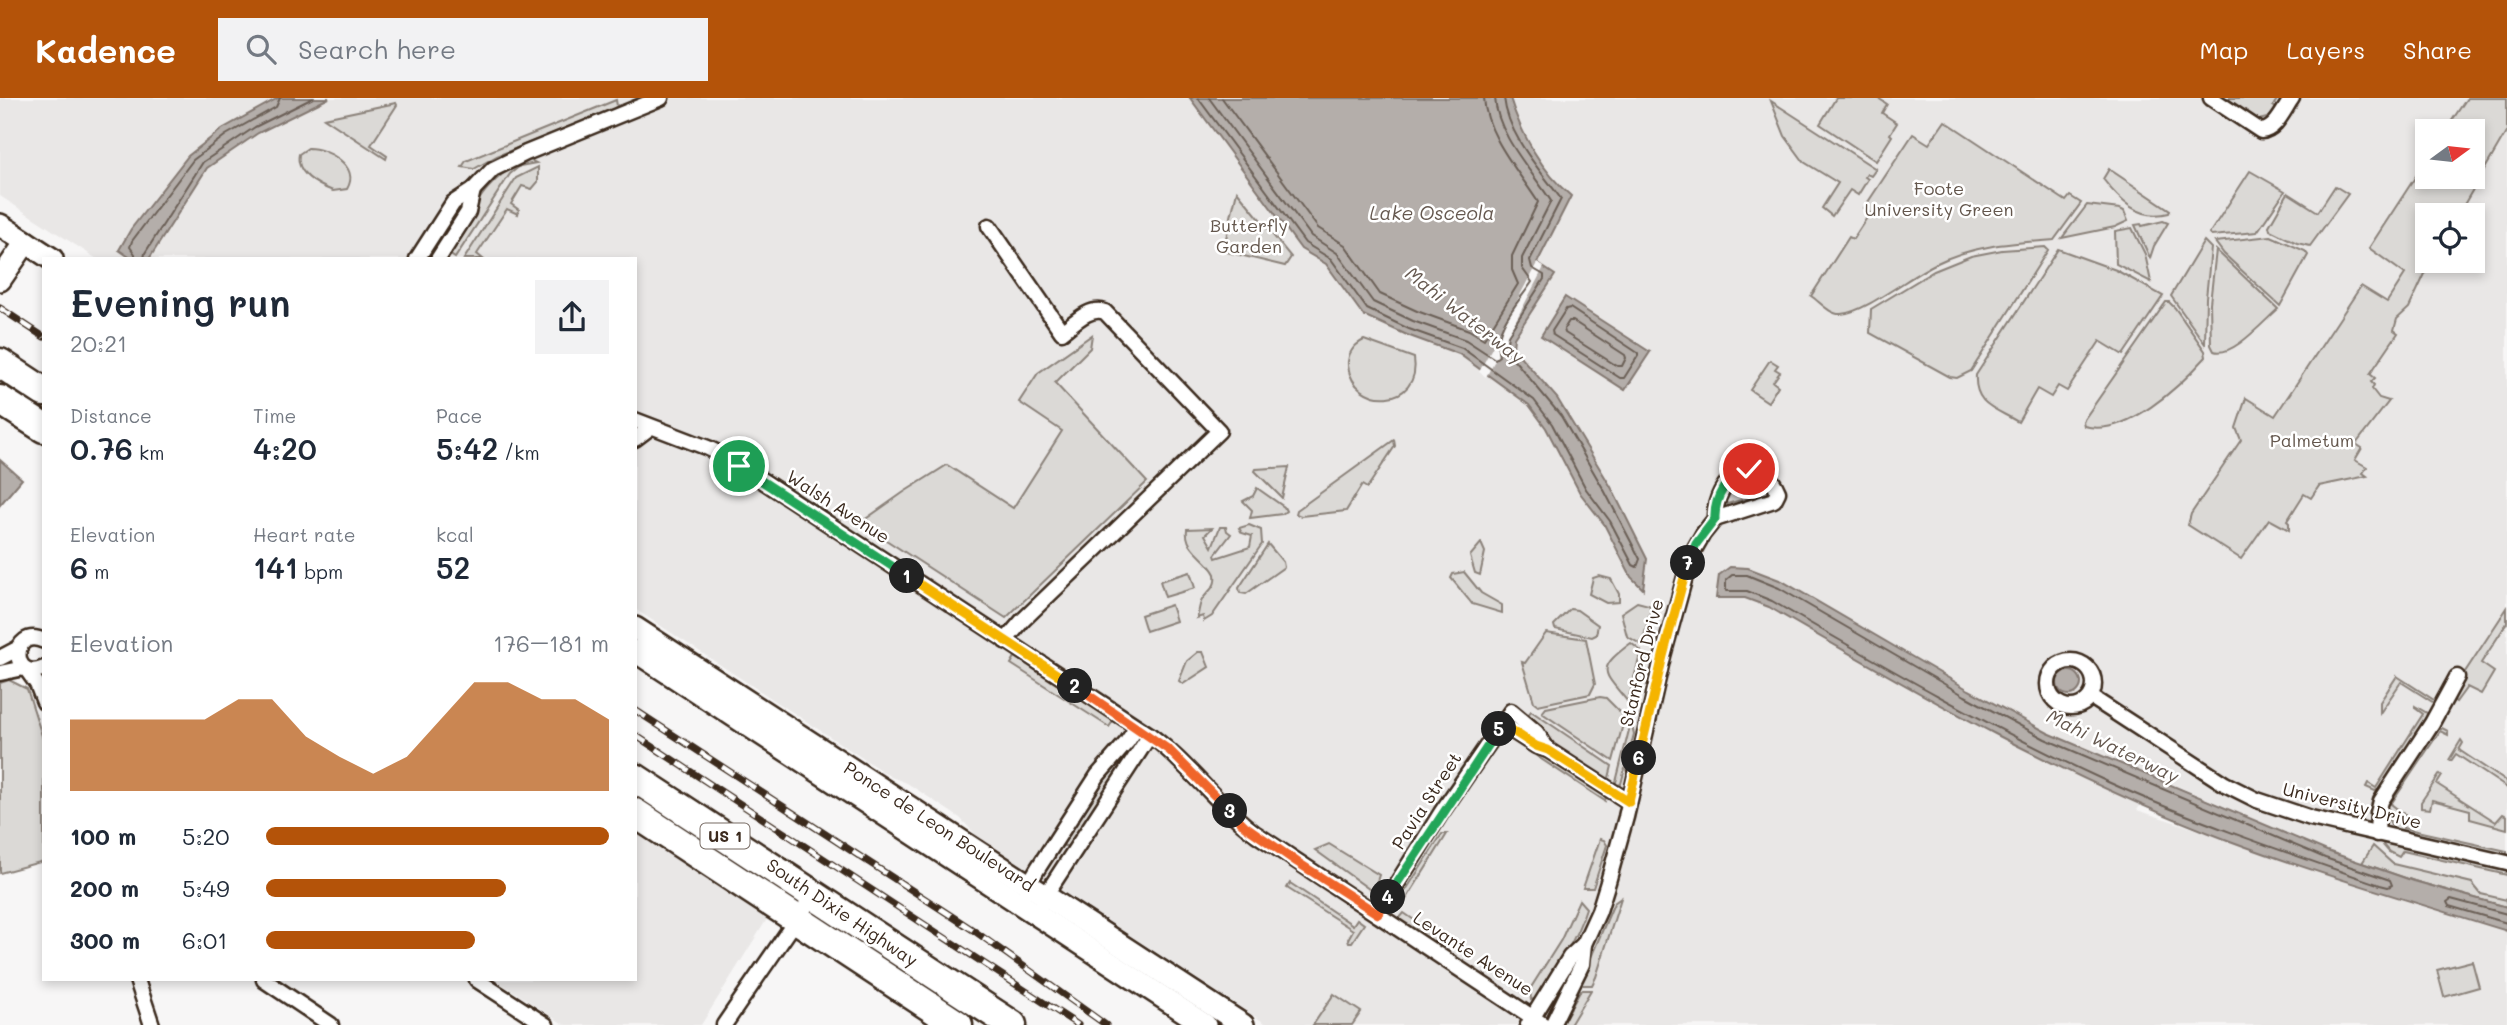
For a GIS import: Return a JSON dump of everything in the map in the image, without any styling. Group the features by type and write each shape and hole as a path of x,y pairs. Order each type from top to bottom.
{"highway":[{"path":"0,363 42,391"},
{"path":"0,400 42,427"},
{"name":"South Dixie Highway","path":"637,779 1012,1025"},
{"name":"South Dixie Highway","path":"637,814 958,1025"}],"street":[{"path":"420,257 453,203 473,190 494,169 513,158 661,98"},
{"path":"2211,98 2261,131 2273,126 2292,98"},
{"path":"439,257 468,212 473,190"},
{"path":"0,225 49,257"},
{"path":"989,226 1062,332 1091,311 1105,312 1219,430 1023,620 1005,641"},
{"path":"0,280 26,242"},
{"name":"Walsh Avenue","path":"637,421 728,458 1150,736"},
{"path":"637,438 651,427"},
{"name":"Stanford Drive","path":"1552,1025 1582,964 1584,944 1602,904 1685,572 1696,544 1715,519 1774,500 1779,492 1774,482 1759,471 1739,471 1714,504 1715,519"},
{"name":"Ponce de Leon Boulevard","path":"637,629 1035,901 1205,1025"},
{"path":"0,658 19,648 24,641 40,636"},
{"path":"19,648 18,659 37,684 42,697"},
{"name":"Ponce de Leon Boulevard","path":"637,651 1035,901 1243,1025"},
{"path":"0,673 42,669"},
{"path":"2377,834 2381,801 2432,723 2457,677"},
{"name":"University Drive","path":"2091,696 2225,784 2257,800 2311,818 2507,863"},
{"name":"Pavia Street","path":"1378,914 1441,813 1511,710 1536,732 1548,750"},
{"path":"1502,724 1629,802"},
{"path":"1035,901 1053,845 1098,775 1137,727"},
{"path":"1035,901 1070,856 1150,736"},
{"name":"Levante Avenue","path":"1150,736 1182,761 1245,826 1535,1022"},
{"path":"1053,845 1070,856"},
{"path":"724,1025 814,894"},
{"name":"Stanford Drive","path":"1535,1022 1570,957 1584,944"},
{"path":"137,981 152,1025"},
{"path":"265,981 331,1025"},
{"path":"479,981 546,1025"}],"shaded area":[{"path":"0,98 2507,98 2507,907 2414,881 2327,851 2161,779 2137,810 2507,930 2507,1025 1268,1025 976,835 960,818 907,783 891,777 637,610 637,257 94,257 0,196"},
{"path":"637,834 767,919 701,1025 565,1025 498,981 637,981"}],"green space":[{"path":"1836,98 1878,98 1887,104 1882,113 1897,123 1876,161 1820,124"},
{"path":"2224,98 2278,98 2271,117 2259,120"},
{"name":"Palmetum","path":"2467,98 2507,98 2507,131 2485,169 2485,119 2453,119"},
{"path":"616,100 617,106 613,109 497,156 474,169 462,167 466,161"},
{"path":"1771,101 1876,169 1871,176 1867,174 1865,177 1868,179 1858,195 1850,190 1832,216 1822,208 1838,183 1804,162 1785,136"},
{"path":"396,103 371,145 387,156 386,159 324,118"},
{"name":"Foote University Green","path":"1945,121 2066,201 2070,196 2081,203 2054,240 2008,244 1964,253 1935,264 1863,307 1841,314 1829,310 1811,296 1849,237 1853,239 1870,213 1864,208 1913,134 1929,144"},
{"path":"308,148 324,151 346,166 350,181 347,189 333,191 314,182 304,172 300,167 299,154"},
{"path":"530,160 536,163 520,166 510,174 456,257 446,252 480,197 502,174"},
{"path":"538,167 538,182 532,189 522,186 511,204 519,210 518,214 507,209 477,254 481,257 465,257 516,178"},
{"path":"2109,169 2170,210 2169,213 2148,214 2131,207 2103,179"},
{"path":"2250,171 2285,191 2257,232 2211,236 2209,234"},
{"name":"Palmetum","path":"2415,177 2415,189 2473,189 2465,203 2415,203 2415,273 2425,273 2409,308 2397,319 2394,330 2398,333 2370,374 2375,378 2371,382 2374,385 2372,389 2379,398 2389,401 2356,444 2362,448 2355,460 2367,467 2363,473 2367,476 2319,486 2311,498 2304,494 2287,521 2289,530 2269,519 2241,559 2188,525 2191,514 2241,440 2236,428 2246,398 2275,416 2361,286 2387,302 2405,274 2369,248"},
{"path":"2335,186 2348,194 2310,246 2270,230 2269,226 2288,193 2318,212"},
{"name":"Butterfly Garden","path":"1237,191 1291,257 1285,266 1223,251"},
{"path":"2087,205 2120,209 2124,211 2128,221 2115,227 2062,238"},
{"path":"2163,221 2168,223 2150,258 2135,225"},
{"path":"2132,228 2145,254 2151,282 2116,264 2115,231"},
{"path":"2271,236 2305,251 2308,255 2280,306 2224,254 2215,242"},
{"path":"2204,241 2211,248 2205,344 2171,296"},
{"name":"Foote University Green","path":"2045,247 2048,250 1971,371 1957,378 1950,377 1870,333 1871,309 1934,271 1971,256 2002,250"},
{"path":"2058,249 2116,270 2163,296 2123,355 2100,341 2067,391 2058,386 2051,397 2037,389 2018,422 1982,399 1976,385 1976,375"},
{"path":"2216,250 2278,309 2238,344 2221,352 2214,351 2211,345 2210,303"},
{"path":"2166,302 2175,308 2205,351 2206,357 2167,395 2134,417 2100,428 2084,426 2083,421"},
{"path":"1092,335 1090,348 1055,383 1147,482 1006,618 860,523 947,465 1013,508 1062,431 1019,402 1038,373"},
{"path":"1364,340 1414,358 1414,375 1408,387 1398,394 1386,397 1374,396 1362,390 1353,380 1348,366 1354,347"},
{"path":"1770,360 1778,365 1775,369 1780,372 1773,382 1778,386 1768,402 1750,390"},
{"path":"1394,440 1395,446 1367,488 1362,485 1346,511 1301,516 1296,514 1297,510"},
{"path":"1289,467 1282,498 1255,471 1256,469"},
{"path":"1751,479 1762,490 1762,494 1727,504 1725,500 1737,483"},
{"path":"1257,488 1286,511 1282,514 1250,518 1252,510 1243,501 1253,496"},
{"path":"1249,525 1261,530 1262,544 1212,616 1204,621 1203,616 1197,618 1202,600 1214,585 1215,574 1192,548 1187,529 1212,528 1205,535 1212,547 1220,527 1226,527 1231,534 1215,555 1216,558 1250,547 1252,536 1242,533 1239,528"},
{"path":"1481,543 1485,552 1480,575 1475,573 1470,556"},
{"path":"1268,544 1284,567 1246,594 1240,593 1239,588"},
{"path":"1190,572 1195,588 1165,597 1160,581"},
{"path":"1464,572 1481,593 1502,605 1502,613 1472,604 1451,578 1453,574"},
{"path":"1599,576 1611,579 1619,594 1619,602 1606,603 1589,594 1593,578"},
{"path":"1637,602 1649,605 1651,609 1642,645 1627,636 1621,613"},
{"path":"1171,605 1176,621 1146,631 1141,615"},
{"path":"2507,608 2507,623 2481,663 2494,672 2481,694 2467,687 2456,702 2452,699 2463,675"},
{"path":"1570,609 1577,610 1598,625 1596,635 1592,637 1555,629 1554,625"},
{"path":"1546,633 1586,639 1595,684 1590,694 1538,705 1534,702 1522,662 1525,663"},
{"path":"1631,643 1641,651 1628,702 1608,677 1607,671 1612,659"},
{"path":"1198,652 1203,652 1209,667 1183,684 1179,681 1187,661"},
{"path":"1015,657 1113,721 1109,727 1011,664"},
{"path":"2397,676 2437,702 2434,703 2401,682 2380,713 2380,702"},
{"path":"9,680 27,689 42,736 42,862 0,873 0,683"},
{"path":"1606,698 1625,717 1613,761 1542,713 1546,708"},
{"path":"2415,706 2427,713 2426,720 2380,789 2375,791 2366,787 2368,783 2376,788 2423,714"},
{"path":"1531,711 1612,766 1608,782 1550,744 1528,715"},
{"path":"1631,722 1634,734 1621,784 1615,786"},
{"path":"2437,728 2448,731 2448,735 2440,731 2391,804 2405,815 2403,828 2507,851 2507,855 2403,832 2390,823 2387,814 2389,798"},
{"path":"1516,738 1606,796 1605,801 1512,740"},
{"path":"2461,740 2463,743 2459,750 2507,782 2507,788 2456,754 2449,760"},
{"path":"1130,748 1068,846 1064,846 1063,842 1094,789"},
{"path":"2440,774 2442,776 2437,784 2496,822 2503,814 2507,816 2507,829 2470,819 2470,810 2432,800 2430,809 2421,808 2421,802"},
{"path":"1442,834 1447,834 1404,903 1399,904 1394,900 1399,901"},
{"path":"1600,839 1607,845 1593,888 1583,888"},
{"path":"2385,841 2507,871 2507,875 2403,851 2399,857 2389,852 2383,845"},
{"path":"1329,844 1379,875 1374,890 1315,850"},
{"path":"2373,846 2393,864 2472,883 2481,894 2507,900 2507,907 2414,881 2362,863"},
{"path":"1290,883 1353,925 1357,919 1364,924 1352,942 1348,939 1353,930 1287,888"},
{"path":"1621,898 1596,977 1592,985 1581,985 1614,903"},
{"path":"1579,900 1586,908 1577,932 1537,998 1531,1000 1530,989 1561,940"},
{"path":"1404,913 1443,940 1432,941 1398,920"},
{"path":"2472,961 2479,987 2444,997 2437,970"},
{"path":"1581,990 1591,990 1570,1025 1561,1025"},
{"path":"1334,994 1361,1012 1352,1025 1313,1025"}],"water":[{"path":"278,98 329,98 258,133 207,168 150,257 129,257 119,250 131,229 188,156 222,129"},
{"name":"Lake Osceola","path":"1190,98 1510,98 1534,152 1551,176 1571,196 1537,263 1555,275 1514,338 1513,348 1557,398 1611,487 1647,559 1643,589 1631,577 1604,524 1580,493 1546,428 1529,405 1459,354 1363,315 1326,264 1301,249"},
{"path":"1565,297 1650,352 1625,390 1541,336"},
{"path":"0,460 22,479 0,505"},
{"name":"Mahi Waterway","path":"1730,567 1748,568 1782,581 2048,733 2327,851 2414,881 2507,907 2507,931 2230,841 2111,791 1995,734 1769,607 1745,598 1716,598 1719,575"},
{"path":"2069,671 2078,674 2081,683 2078,692 2069,695 2060,692 2057,683 2060,674"}],"pier":[{"path":"1537,263 1544,267 1486,377 1479,372"}],"railway":[{"path":"0,308 42,336"},
{"path":"637,711 973,930 1106,1025"},
{"path":"637,736 1078,1025"}],"route":[{"path":"739,466 1150,736 1182,761 1245,826 1378,914 1441,813 1502,724 1629,802 1663,656 1691,555 1715,519 1714,504 1720,494 1739,471 1749,469"}]}
